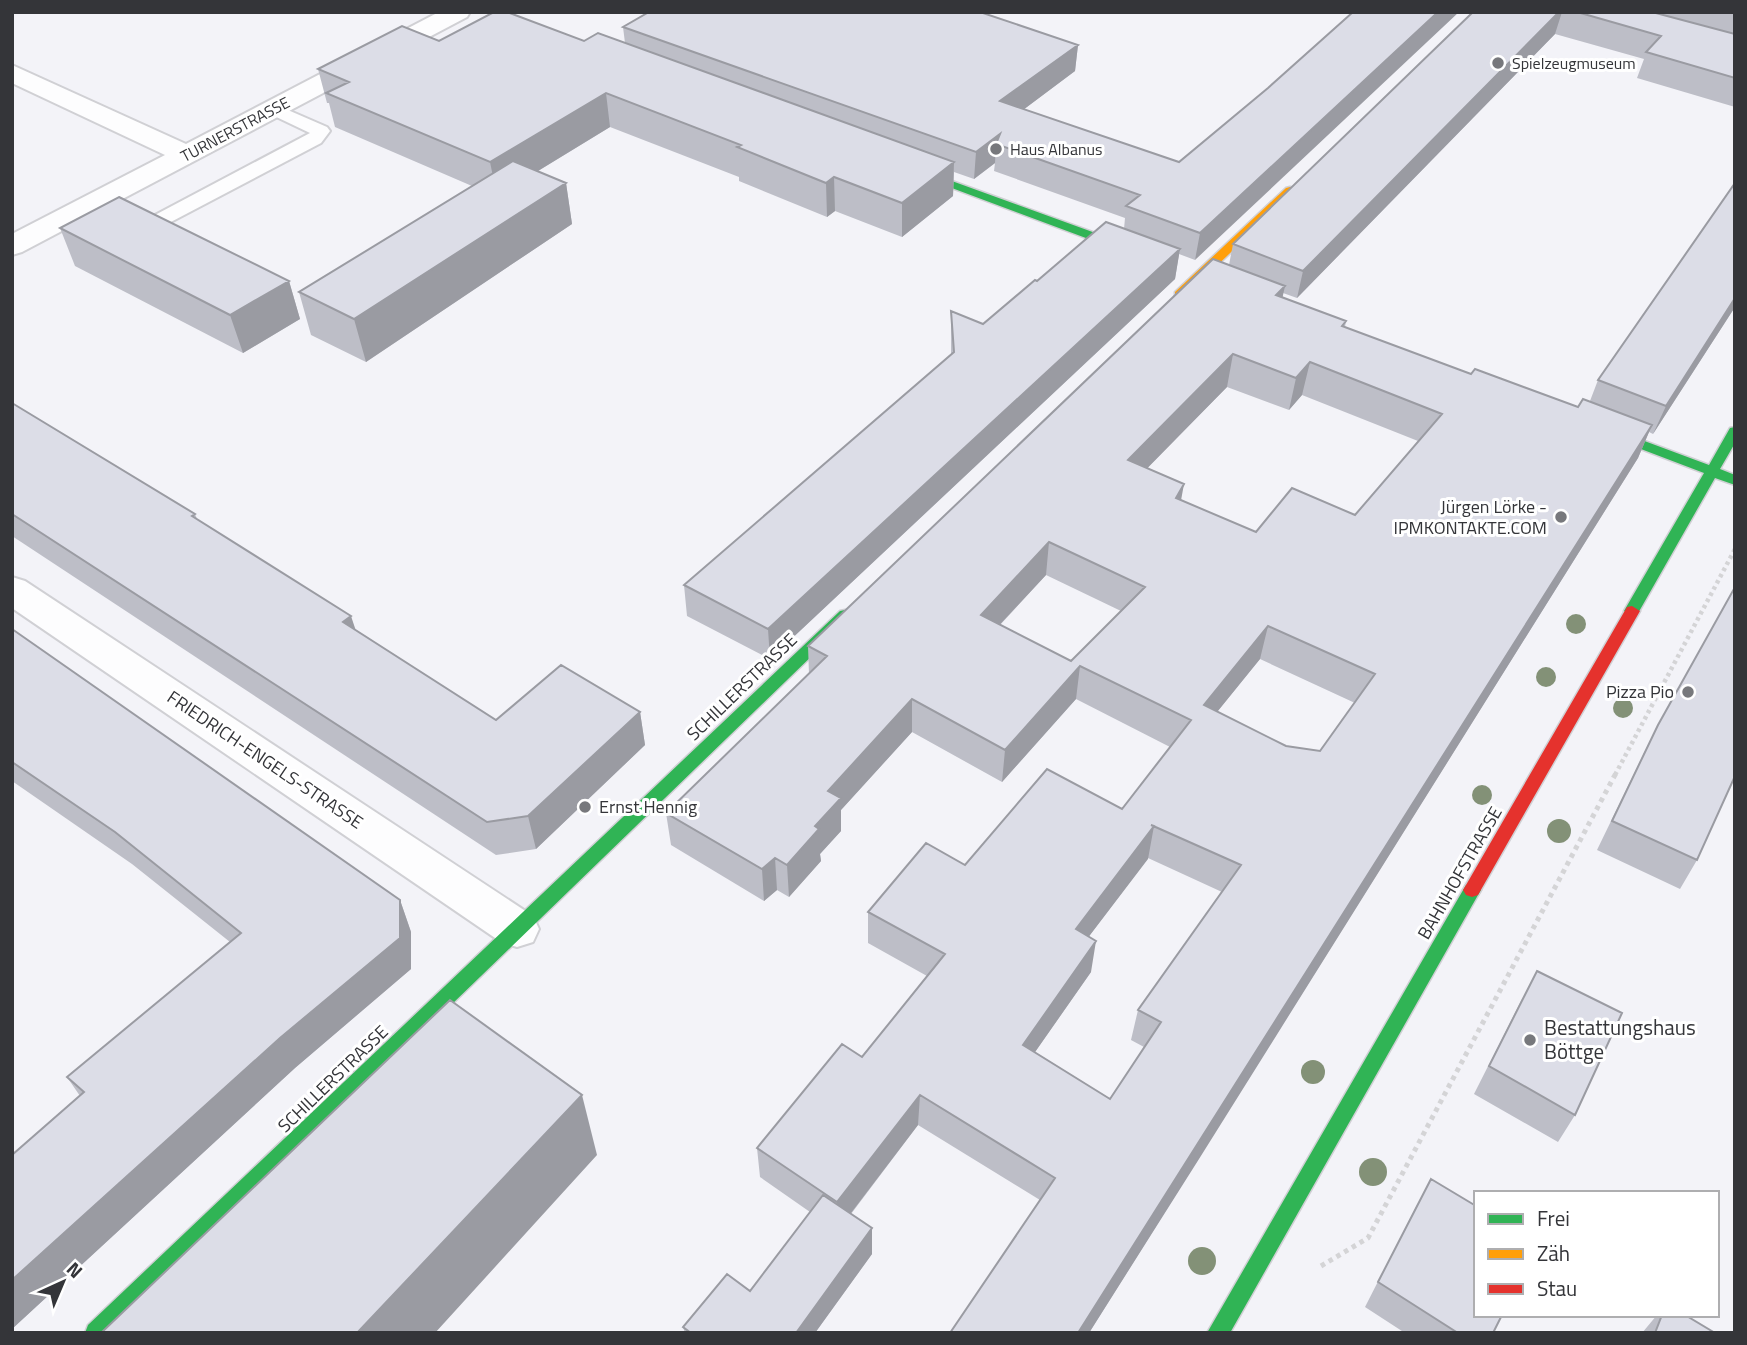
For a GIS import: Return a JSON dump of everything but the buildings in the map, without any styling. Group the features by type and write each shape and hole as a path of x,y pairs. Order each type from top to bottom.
{"street":[{"name":"TURNERSTRASSE","path":"12,246 458,12"},
{"path":"12,73 187,155"},
{"path":"888,161 1161,261"},
{"path":"1170,304 1299,181"},
{"path":"1584,422 1735,480"},
{"name":"BAHNHOFSTRASSE","path":"1218,1333 1735,431"},
{"name":"FRIEDRICH-ENGELS-STRASSE","path":"12,590 517,929"},
{"name":"SCHILLERSTRASSE","path":"96,1333 859,602"}],"lane":[{"path":"92,204 137,224 160,220 314,139 321,131 274,109"}],"path":[{"path":"1318,1267 1368,1238 1735,549"}],"traffic: fast":[{"path":"905,167 1141,254"},
{"path":"1596,427 1735,480"},
{"path":"1632,611 1735,431"},
{"path":"96,1333 845,615"},
{"path":"1218,1333 1472,890"}],"traffic: slow":[{"path":"1179,295 1290,190"}],"traffic: jam":[{"path":"1472,890 1632,611"}],"place":[{"name":"Spielzeugmuseum","path":"1498,63"},
{"name":"Haus Albanus","path":"996,149"},
{"name":"Jürgen Lörke - IPMKONTAKTE.COM","path":"1561,517"},
{"name":"Pizza Pio","path":"1688,692"},
{"name":"Ernst Hennig","path":"585,807"},
{"name":"Bestattungshaus Böttge","path":"1530,1040"}]}
